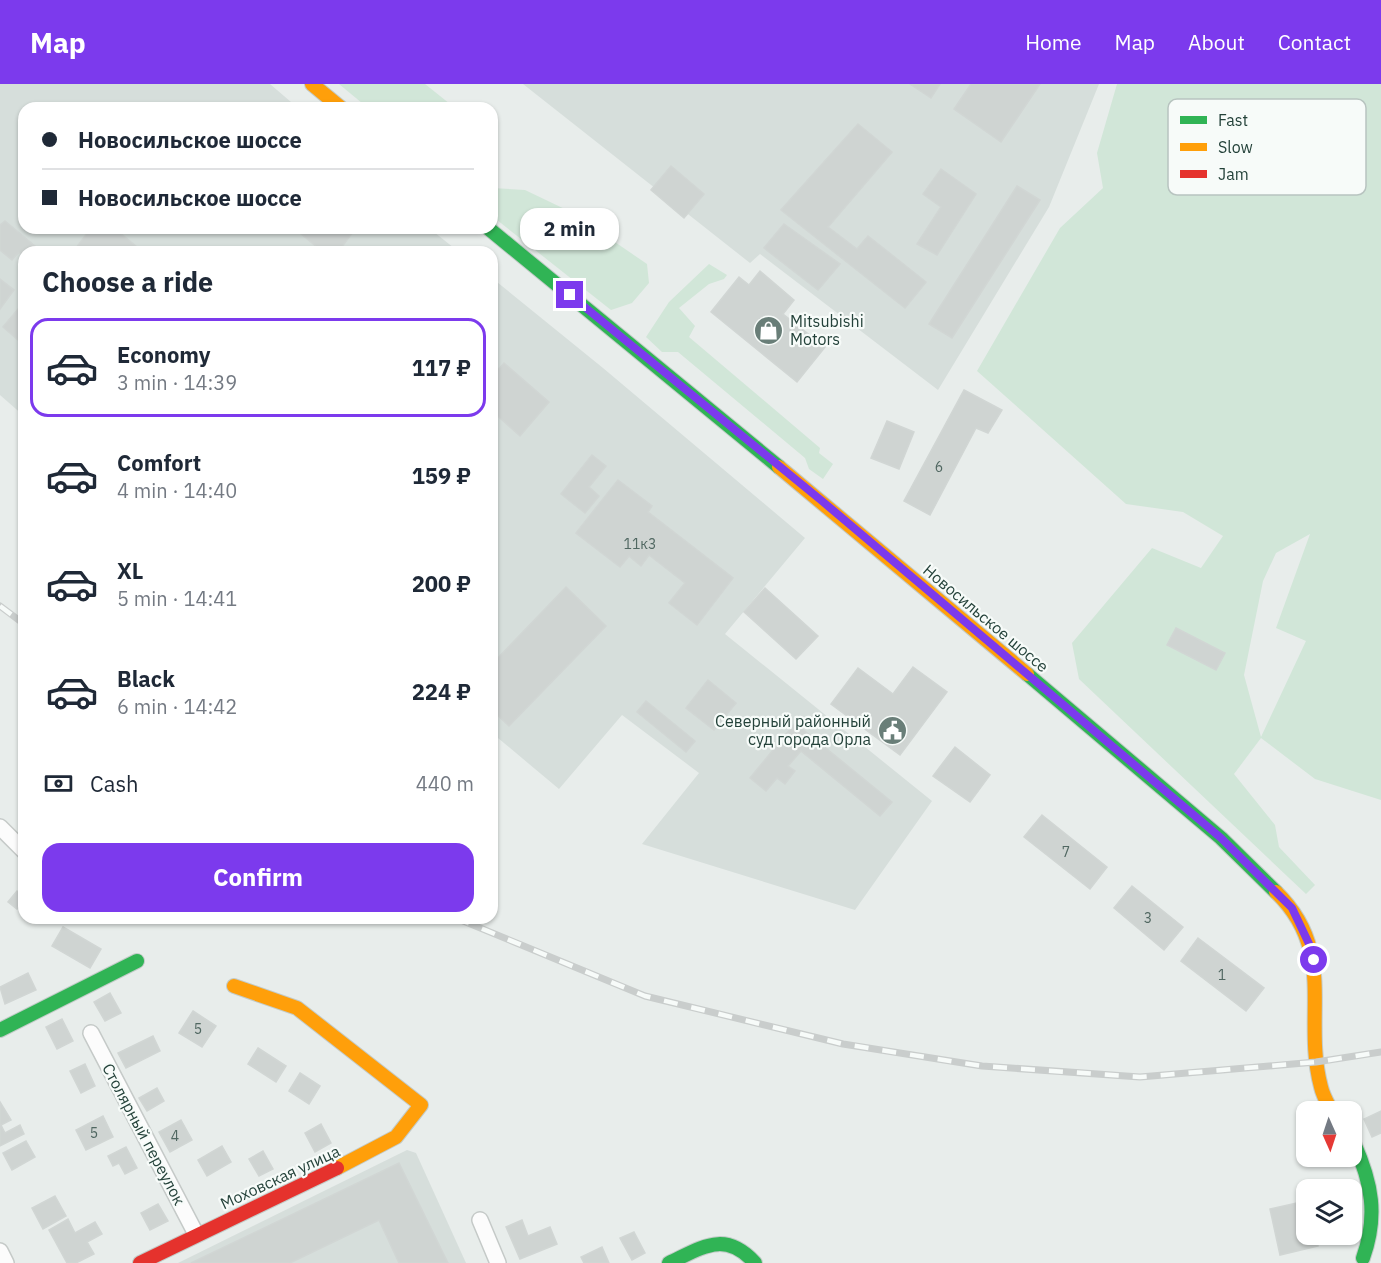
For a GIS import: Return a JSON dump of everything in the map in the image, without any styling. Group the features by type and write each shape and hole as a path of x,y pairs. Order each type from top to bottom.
{"street":[{"path":"312,84 334,102"},
{"name":"Новосильское шоссе","path":"495,234 822,501 1221,838 1292,908 1311,948 1316,972 1316,1062 1321,1089 1327,1101"},
{"path":"0,827 18,845"},
{"path":"0,1030 137,961"},
{"name":"Моховская улица","path":"140,1263 196,1234 356,1160 396,1137 421,1105 297,1008 234,986"},
{"name":"Столярный переулок","path":"91,1033 196,1234"},
{"path":"1362,1151 1381,1171"},
{"path":"1357,1260 1375,1238 1379,1203 1362,1162"},
{"path":"480,1220 498,1263"},
{"path":"669,1263 713,1242 728,1242 744,1249 755,1263"},
{"path":"1357,1260 1381,1248"},
{"path":"0,1251 6,1263"}],"shaded area":[{"path":"0,84 270,84 291,102 18,102 18,234 436,234 452,246 18,246 18,411 0,395"},
{"path":"523,84 1099,84 1049,207 938,390 760,254 750,263"},
{"path":"498,283 805,538 725,634 932,801 855,910 642,844 699,773 622,715 559,789 498,738"},
{"path":"407,1150 416,1153 466,1263 178,1263"}],"green space":[{"path":"339,84 425,84 448,102 361,102"},
{"path":"1117,84 1381,84 1381,800 1315,779 1261,738 1234,774 1275,825 1279,847 1315,885 1306,894 1079,679 1072,643 1152,548 1201,568 1223,536 1183,512 1126,504 977,371 1060,228 1103,188 1097,153","holes":["1310,534 1276,628 1306,641 1261,737 1244,675 1263,581 1276,553"]},
{"path":"498,188 525,190 571,212 647,264 649,283 632,303 611,310 498,221"},
{"path":"709,264 727,275 724,279 709,284 679,308 695,326 689,337 820,448 819,453 833,464 823,479 809,469 805,458 678,352 662,352 646,337 669,302"}],"building":[{"path":"910,84 940,84 931,98"},
{"path":"971,84 1040,84 1001,142 954,109"},
{"path":"858,124 892,152 828,227 857,249 868,236 926,282 905,308 781,210"},
{"path":"671,166 704,194 684,218 651,190"},
{"path":"941,169 976,194 937,255 917,244 941,207 923,194"},
{"path":"1017,186 1040,200 952,338 929,324"},
{"path":"5,221 35,246 18,246 18,253 12,260 0,250 0,225"},
{"path":"784,224 840,264 818,290 764,248"},
{"path":"86,234 121,234 136,246 78,246"},
{"path":"301,234 352,234 342,246 316,246"},
{"name":"Mitsubishi Motors","path":"760,271 794,300 783,314 825,347 797,382 711,312 739,277 749,285"},
{"path":"0,279 14,290 0,309"},
{"path":"18,309 18,340 3,327"},
{"path":"504,363 549,402 520,436 498,416 498,368"},
{"path":"964,390 1002,410 988,433 976,428 930,515 904,501"},
{"path":"887,421 914,432 899,469 871,458"},
{"path":"592,455 606,466 589,487 599,496 585,513 561,494"},
{"path":"618,480 652,506 648,512 733,578 697,625 669,603 685,583 649,555 641,566 629,556 620,567 576,533"},
{"path":"566,587 606,626 509,726 498,716 498,658"},
{"path":"765,588 818,636 796,659 744,612"},
{"path":"1176,628 1225,653 1216,670 1167,645"},
{"name":"Северный районный суд города Орла","path":"913,667 947,692 900,755 831,704 858,668 893,694"},
{"path":"708,680 736,703 714,730 686,708"},
{"path":"646,701 695,741 686,752 637,712"},
{"path":"795,723 892,802 880,816 801,751 788,766 795,771 785,784 777,778 766,791 750,778"},
{"path":"955,747 990,775 970,802 933,776"},
{"path":"1042,815 1107,867 1090,889 1024,837"},
{"path":"1132,886 1183,927 1164,950 1114,908"},
{"path":"17,891 18,892 17,909 8,902"},
{"path":"63,927 101,949 90,968 52,946"},
{"path":"1198,938 1264,988 1246,1011 1181,961"},
{"path":"28,973 36,990 5,1004 0,987"},
{"path":"110,993 121,1013 105,1021 94,1002"},
{"path":"193,1011 216,1026 202,1047 179,1033"},
{"path":"62,1019 73,1041 57,1049 46,1027"},
{"path":"153,1036 160,1051 126,1068 118,1053"},
{"path":"258,1048 286,1066 276,1082 248,1064"},
{"path":"85,1064 95,1086 81,1093 70,1071"},
{"path":"300,1073 320,1086 309,1104 289,1091"},
{"path":"157,1088 164,1101 147,1111 139,1098"},
{"path":"0,1102 11,1120 1,1125 5,1133 20,1125 24,1134 0,1146"},
{"path":"1381,1111 1381,1133 1372,1137 1364,1119"},
{"path":"103,1116 113,1137 86,1150 76,1130"},
{"path":"181,1120 192,1140 170,1152 159,1132"},
{"path":"321,1124 331,1143 315,1152 305,1133"},
{"path":"26,1141 35,1157 12,1170 3,1153"},
{"path":"222,1146 231,1162 207,1176 198,1160"},
{"path":"126,1147 137,1168 125,1174 119,1163 113,1166 108,1156"},
{"path":"263,1151 273,1169 259,1176 249,1159"},
{"path":"399,1163 448,1263 399,1263 379,1220 290,1263 191,1263"},
{"path":"55,1196 66,1216 43,1229 32,1208"},
{"path":"1296,1203 1296,1245 1318,1246 1280,1255 1270,1209"},
{"path":"158,1204 168,1221 150,1230 141,1213"},
{"path":"68,1219 75,1233 95,1222 102,1234 87,1242 94,1254 76,1263 67,1263 49,1230"},
{"path":"522,1220 528,1236 550,1227 557,1244 520,1259 506,1227"},
{"path":"634,1232 645,1253 632,1260 620,1238"},
{"path":"602,1247 609,1263 584,1263 581,1257"}],"railway":[{"path":"0,606 18,620"},
{"path":"471,924 645,996 843,1044 982,1066 1140,1077 1316,1062 1381,1052"}],"traffic: fast":[{"path":"495,234 779,467"},
{"path":"1027,674 1221,838 1276,892"},
{"path":"0,1030 137,961"},
{"path":"1362,1164 1371,1200 1368,1243 1363,1258"},
{"path":"669,1263 703,1247 724,1244 744,1253 755,1263"}],"traffic: slow":[{"path":"312,84 334,102"},
{"path":"779,467 1027,674"},
{"path":"1276,892 1295,915 1307,938 1315,985 1316,1061 1326,1101"},
{"path":"234,986 297,1008 421,1105 396,1137 337,1168"}],"traffic: jam":[{"path":"140,1263 337,1168"}],"place":[{"name":"Mitsubishi Motors","path":"769,330"},
{"name":"Северный районный суд города Орла","path":"892,730"}],"route":[{"path":"570,295 822,501 1221,838 1292,908 1311,948 1314,960"}]}
